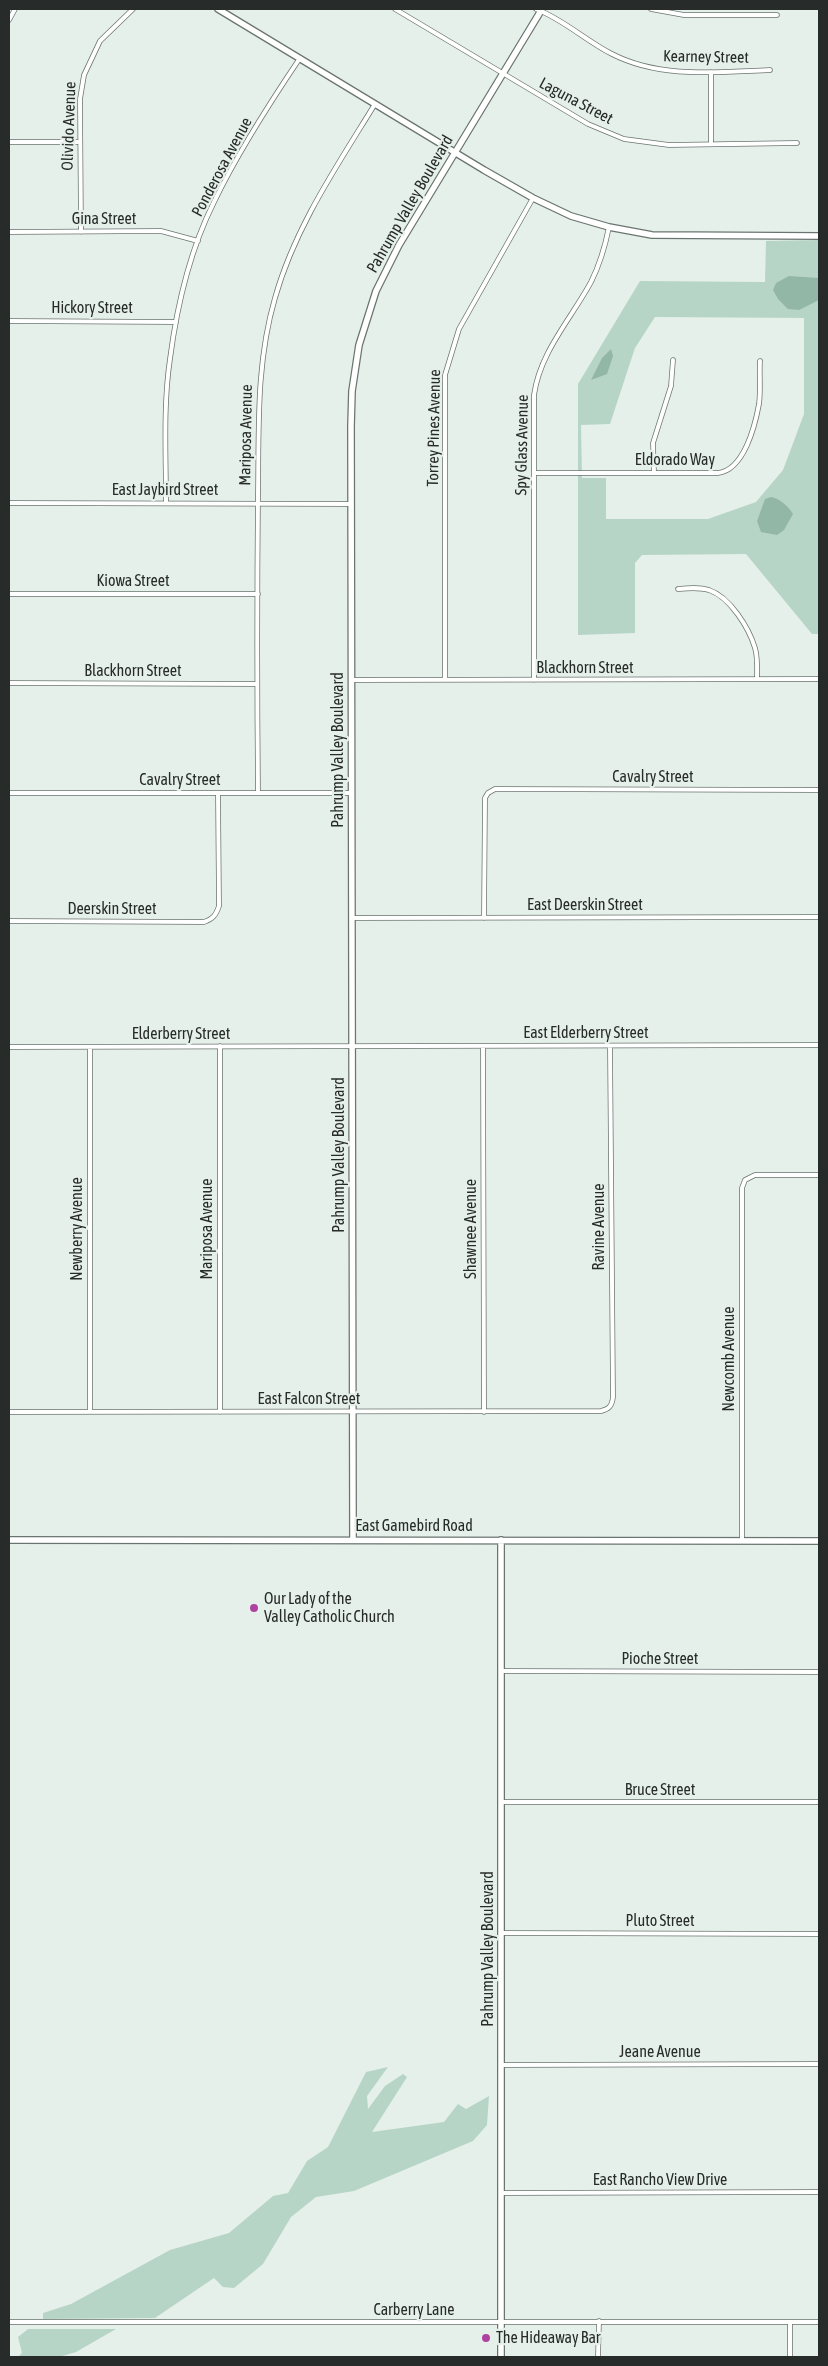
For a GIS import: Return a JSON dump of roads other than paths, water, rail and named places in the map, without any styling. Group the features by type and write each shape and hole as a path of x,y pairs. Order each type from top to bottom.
{"main road":[{"path":"218,9 455,153 533,198 571,216 634,233 670,236 819,236"},
{"name":"Pahrump Valley Boulevard","path":"353,1540 352,390 362,334 376,291 389,262 540,9"},
{"name":"East Gamebird Road","path":"9,1540 819,1541"},
{"name":"Pahrump Valley Boulevard","path":"501,1540 502,2357"}],"street":[{"path":"9,20 15,9"},
{"name":"Olivido Avenue","path":"81,232 81,86 88,63 100,41 133,9"},
{"name":"Laguna Street","path":"395,9 588,124 624,139 655,144 797,143"},
{"name":"Kearney Street","path":"540,9 600,48 629,62 658,70 711,72 770,70"},
{"path":"651,9 684,15 778,15"},
{"path":"725,9 725,15"},
{"name":"Ponderosa Avenue","path":"166,503 167,385 176,322 198,241 213,203 235,163 300,58"},
{"path":"711,72 711,144"},
{"name":"Mariposa Avenue","path":"258,793 258,395 261,364 275,298 285,267 311,211 375,104"},
{"path":"9,142 80,142"},
{"name":"Torrey Pines Avenue","path":"445,680 444,390 446,368 452,348 467,313 533,198"},
{"name":"Spy Glass Avenue","path":"534,680 534,395 536,379 544,360 598,268 609,227"},
{"name":"Gina Street","path":"9,232 161,231 198,241"},
{"name":"Hickory Street","path":"9,321 176,322"},
{"path":"654,473 653,443 671,386 673,360"},
{"name":"Eldorado Way","path":"534,473 718,473 734,466 745,449 756,414 760,361"},
{"name":"East Jaybird Street","path":"9,502 351,504"},
{"path":"678,589 708,590 724,599 752,639 757,661 757,679"},
{"name":"Kiowa Street","path":"9,594 258,594"},
{"name":"Blackhorn Street","path":"351,680 819,679"},
{"name":"Blackhorn Street","path":"9,683 257,684"},
{"name":"Cavalry Street","path":"484,918 485,798 488,793 495,789 819,790"},
{"name":"Cavalry Street","path":"9,793 352,793"},
{"name":"Deerskin Street","path":"9,921 204,922 214,917 217,913 219,899 218,793"},
{"name":"East Deerskin Street","path":"352,918 819,917"},
{"name":"East Elderberry Street","path":"352,1047 819,1045"},
{"name":"Mariposa Avenue","path":"220,1046 220,1412"},
{"name":"Shawnee Avenue","path":"483,1046 484,1412"},
{"name":"Ravine Avenue","path":"609,1408 613,1397 610,1046"},
{"name":"Elderberry Street","path":"9,1047 352,1047"},
{"name":"Newberry Avenue","path":"90,1047 90,1412"},
{"name":"Newcomb Avenue","path":"742,1541 742,1188 747,1178 755,1175 819,1175"},
{"name":"East Falcon Street","path":"9,1412 484,1412 601,1411 609,1408"},
{"name":"Pioche Street","path":"502,1671 819,1672"},
{"name":"Bruce Street","path":"502,1802 819,1802"},
{"name":"Pluto Street","path":"502,1933 819,1934"},
{"name":"Jeane Avenue","path":"502,2065 819,2064"},
{"name":"East Rancho View Drive","path":"501,2193 819,2192"},
{"path":"598,2321 598,2357"},
{"name":"Carberry Lane","path":"9,2322 819,2322"},
{"path":"790,2322 790,2357"}],"place":[{"name":"Our Lady of the Valley Catholic Church","path":"254,1608"},
{"name":"The Hideaway Bar","path":"486,2338"}]}
